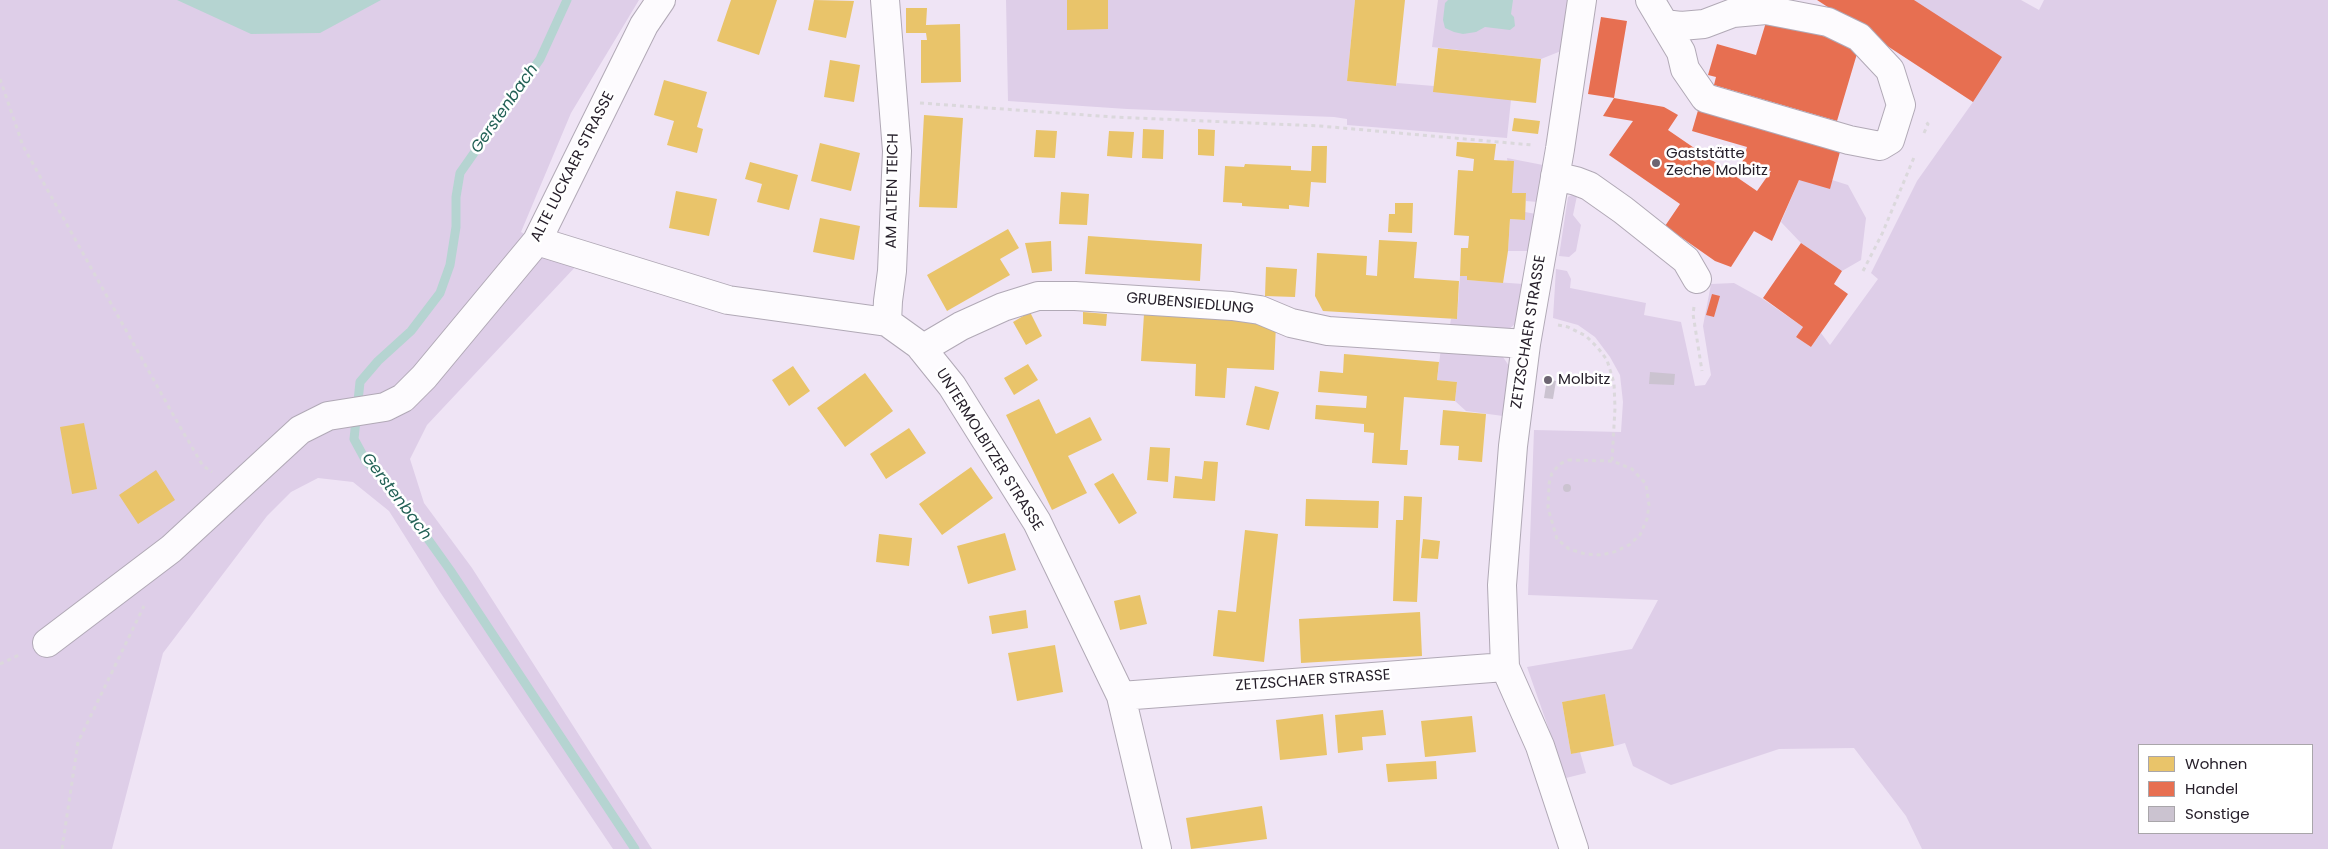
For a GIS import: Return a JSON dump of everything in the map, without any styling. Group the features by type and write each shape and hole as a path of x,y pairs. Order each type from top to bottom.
{"street":[{"name":"ALTE LUCKAER STRASSE","path":"237,490 300,430 328,416 385,407 403,398 424,377 537,241 644,25 661,0"},
{"name":"AM ALTEN TEICH","path":"885,0 897,151 892,272 887,322"},
{"name":"ZETZSCHAER STRASSE","path":"1574,849 1540,746 1505,667 1502,585 1513,446 1528,332 1560,149 1582,0"},
{"path":"1650,0 1664,24 1681,52 1688,75 1705,98 1849,140 1880,146 1890,140 1901,105 1890,70 1859,37 1828,22 1766,10 1733,13 1704,24 1681,26 1664,24"},
{"path":"1555,176 1589,186 1623,210 1686,260 1696,279"},
{"name":"UNTERMOLBITZER STRASSE","path":"537,241 728,300 887,322 922,349 952,386 1037,522 1121,696 1157,849"},
{"name":"GRUBENSIEDLUNG","path":"922,349 961,326 1003,307 1038,296 1075,296 1232,306 1260,310 1291,323 1328,331 1528,332"},
{"path":"47,642 171,549 237,490"},
{"name":"ZETZSCHAER STRASSE","path":"1121,696 1505,667"}],"path":[{"path":"0,79 23,146 175,418 203,466 237,490"},
{"path":"892,105 911,102 1113,117 1320,126 1512,142 1560,149"},
{"path":"1863,270 1887,220"},
{"path":"1696,279 1693,314 1702,371"},
{"path":"1528,332 1568,327 1586,336 1607,360 1614,383 1612,461"},
{"path":"1568,460 1612,461 1632,469 1646,484 1649,505 1647,519 1640,535 1629,545 1614,552 1601,555 1585,554 1569,549 1557,539 1548,508 1549,484 1552,473 1560,464 1568,460"},
{"path":"62,849 78,742 144,605"}],"shaded area":[{"path":"0,0 639,0 571,113 521,232 578,264 427,425 410,459 424,503 472,568 652,849 613,849 440,592 389,511 353,482 318,478 291,492 267,516 163,653 112,849 0,849"},
{"path":"177,0 381,0 320,33 251,34"},
{"path":"1006,0 1355,0 1347,81 1396,86 1397,83 1434,86 1511,100 1507,138 1347,125 1347,119 1334,117 1127,109 1008,101"},
{"path":"1438,0 1573,0 1566,49 1541,59 1432,47"},
{"path":"1448,0 1513,0 1511,14 1514,17 1515,26 1510,30 1485,27 1476,32 1463,34 1454,32 1445,28 1443,20 1445,3"},
{"path":"1914,0 2021,0 2039,10 2044,0 2328,0 2328,849 1922,849 1906,816 1854,748 1779,749 1671,785 1633,766 1625,743 1614,746 1605,695 1562,702 1571,754 1580,752 1586,773 1566,778 1527,667 1632,649 1658,600 1528,595 1534,430 1621,432 1623,402 1620,375 1610,357 1595,337 1578,325 1553,318 1556,269 1567,271 1571,279 1570,288 1646,303 1644,315 1681,322 1695,386 1705,385 1711,375 1703,326 1711,284 1734,283 1763,299 1803,327 1796,337 1811,347 1821,333 1830,345 1878,279 1871,273 1917,181 1973,102"},
{"path":"1507,158 1543,165 1538,202 1526,201 1526,193 1512,193"},
{"path":"1799,180 1832,180 1848,185 1866,218 1861,260 1842,271 1801,243 1781,222"},
{"path":"1578,191 1573,215 1581,225 1576,251 1569,257 1559,256 1568,197"},
{"path":"1525,212 1536,214 1529,251 1508,251 1510,219 1524,220"},
{"path":"1460,276 1467,276 1467,280 1523,284 1515,324 1503,334 1449,331 1451,319 1457,319"},
{"path":"1441,348 1501,354 1509,366 1503,416 1466,411 1455,401 1457,382 1437,380"}],"building: Wohnen":[{"path":"731,0 777,0 759,55 717,41"},
{"path":"814,0 854,1 846,38 808,30"},
{"path":"1067,0 1108,0 1108,29 1067,30"},
{"path":"1355,0 1405,0 1396,86 1347,81"},
{"path":"906,8 927,8 926,25 960,24 961,82 921,83 921,40 927,40 926,33 906,33"},
{"path":"1438,48 1541,59 1536,103 1433,92"},
{"path":"830,60 860,65 854,102 824,97"},
{"path":"664,80 707,92 697,127 703,129 697,153 667,145 674,121 654,115"},
{"path":"924,115 963,118 957,208 919,207"},
{"path":"1514,118 1540,121 1538,134 1512,131"},
{"path":"1143,129 1164,130 1163,159 1142,158"},
{"path":"1198,129 1215,130 1214,156 1198,155"},
{"path":"1036,130 1057,131 1055,158 1034,157"},
{"path":"1109,131 1134,132 1132,158 1107,156"},
{"path":"1457,142 1496,144 1494,160 1514,161 1512,193 1526,193 1525,220 1510,219 1503,283 1467,280 1467,276 1460,276 1461,248 1468,248 1469,236 1454,235 1458,170 1473,171 1474,159 1456,156"},
{"path":"820,143 860,153 851,191 811,181"},
{"path":"1312,146 1327,146 1326,183 1311,182 1309,207 1289,205 1289,209 1242,206 1242,203 1223,202 1225,166 1244,167 1245,164 1291,166 1291,170 1311,171"},
{"path":"750,162 798,175 789,210 757,202 762,184 745,179"},
{"path":"676,191 717,199 709,236 669,228"},
{"path":"1061,192 1089,194 1087,225 1059,224"},
{"path":"1395,203 1413,203 1412,233 1388,232 1389,214 1395,214"},
{"path":"820,218 860,226 854,260 813,252"},
{"path":"1008,229 1019,248 1000,259 1010,275 947,311 927,275"},
{"path":"1088,236 1202,244 1200,281 1085,274"},
{"path":"1379,240 1417,242 1414,278 1459,281 1457,319 1323,311 1315,296 1317,253 1367,256 1366,275 1377,276"},
{"path":"1051,241 1052,271 1032,273 1025,243"},
{"path":"1266,267 1297,269 1295,297 1265,296"},
{"path":"1030,312 1042,336 1026,345 1013,322"},
{"path":"1083,312 1107,314 1106,326 1083,324"},
{"path":"1144,314 1259,321 1276,324 1274,370 1227,368 1225,398 1195,396 1196,364 1141,361"},
{"path":"1344,354 1439,362 1437,380 1457,382 1455,401 1404,397 1400,450 1408,450 1407,465 1372,463 1374,433 1364,432 1364,424 1315,419 1316,405 1366,408 1367,396 1318,392 1320,371 1343,373"},
{"path":"1028,364 1038,380 1014,395 1004,378"},
{"path":"793,366 810,391 789,406 772,380"},
{"path":"865,373 893,411 845,447 817,408"},
{"path":"1255,386 1279,392 1269,430 1246,425"},
{"path":"1039,399 1056,434 1090,417 1102,440 1068,456 1087,493 1052,510 1006,415"},
{"path":"1443,410 1486,414 1482,462 1458,460 1459,446 1440,445"},
{"path":"84,423 97,489 72,494 60,427"},
{"path":"909,428 926,453 886,479 870,454"},
{"path":"1150,447 1170,448 1168,482 1147,480"},
{"path":"1204,461 1218,462 1215,501 1173,498 1175,476 1202,479"},
{"path":"971,467 993,498 942,535 919,504"},
{"path":"156,470 175,500 138,524 119,495"},
{"path":"1113,473 1137,513 1119,524 1094,484"},
{"path":"1404,496 1422,497 1417,602 1393,601 1396,520 1403,520"},
{"path":"1306,499 1379,501 1378,528 1305,526"},
{"path":"1245,530 1278,534 1264,662 1213,656 1218,610 1236,612"},
{"path":"1005,533 1016,570 968,584 957,546"},
{"path":"879,534 912,538 909,566 876,562"},
{"path":"1423,539 1440,541 1438,559 1421,558"},
{"path":"1140,595 1147,624 1120,630 1114,601"},
{"path":"1026,610 1028,628 992,634 989,616"},
{"path":"1420,612 1422,656 1301,663 1299,619"},
{"path":"1055,645 1063,692 1017,701 1008,653"},
{"path":"1605,694 1614,746 1571,754 1562,702"},
{"path":"1383,710 1386,735 1362,737 1363,750 1338,753 1335,715"},
{"path":"1323,714 1327,755 1280,760 1276,720"},
{"path":"1472,716 1476,752 1425,757 1421,721"},
{"path":"1436,761 1437,779 1388,782 1386,764"},
{"path":"1262,806 1267,839 1191,849 1186,818"}],"building: Handel":[{"path":"1817,0 1914,0 2002,57 1973,102"},
{"path":"1601,17 1627,21 1614,98 1588,94"},
{"path":"1767,19 1859,47 1837,121 1714,85 1716,77 1708,75 1717,44 1756,55"},
{"path":"1614,98 1664,107 1678,115 1668,130 1757,191 1771,171 1742,163 1747,147 1692,131 1699,107 1841,148 1830,189 1799,180 1772,241 1754,231 1731,267 1715,261 1665,226 1680,204 1609,155 1633,121 1603,116"},
{"path":"1801,243 1842,271 1834,284 1848,294 1811,347 1796,337 1803,327 1763,298"},
{"path":"1712,294 1720,296 1714,317 1706,315"}],"building: Sonstige":[{"path":"1650,372 1675,374 1674,385 1649,384"},
{"path":"1547,379 1556,381 1553,399 1544,398"},
{"path":"1567,484 1571,488 1567,492 1563,488"}],"waterway":[{"name":"Gerstenbach","path":"567,0 540,59 460,173 456,197 456,227 450,265 440,293 411,331 378,361 360,382 354,439 366,461 388,483 450,570 635,849"}],"place":[{"name":"Gaststätte Zeche Molbitz","path":"1656,163"},
{"name":"Molbitz","path":"1548,380"}]}
